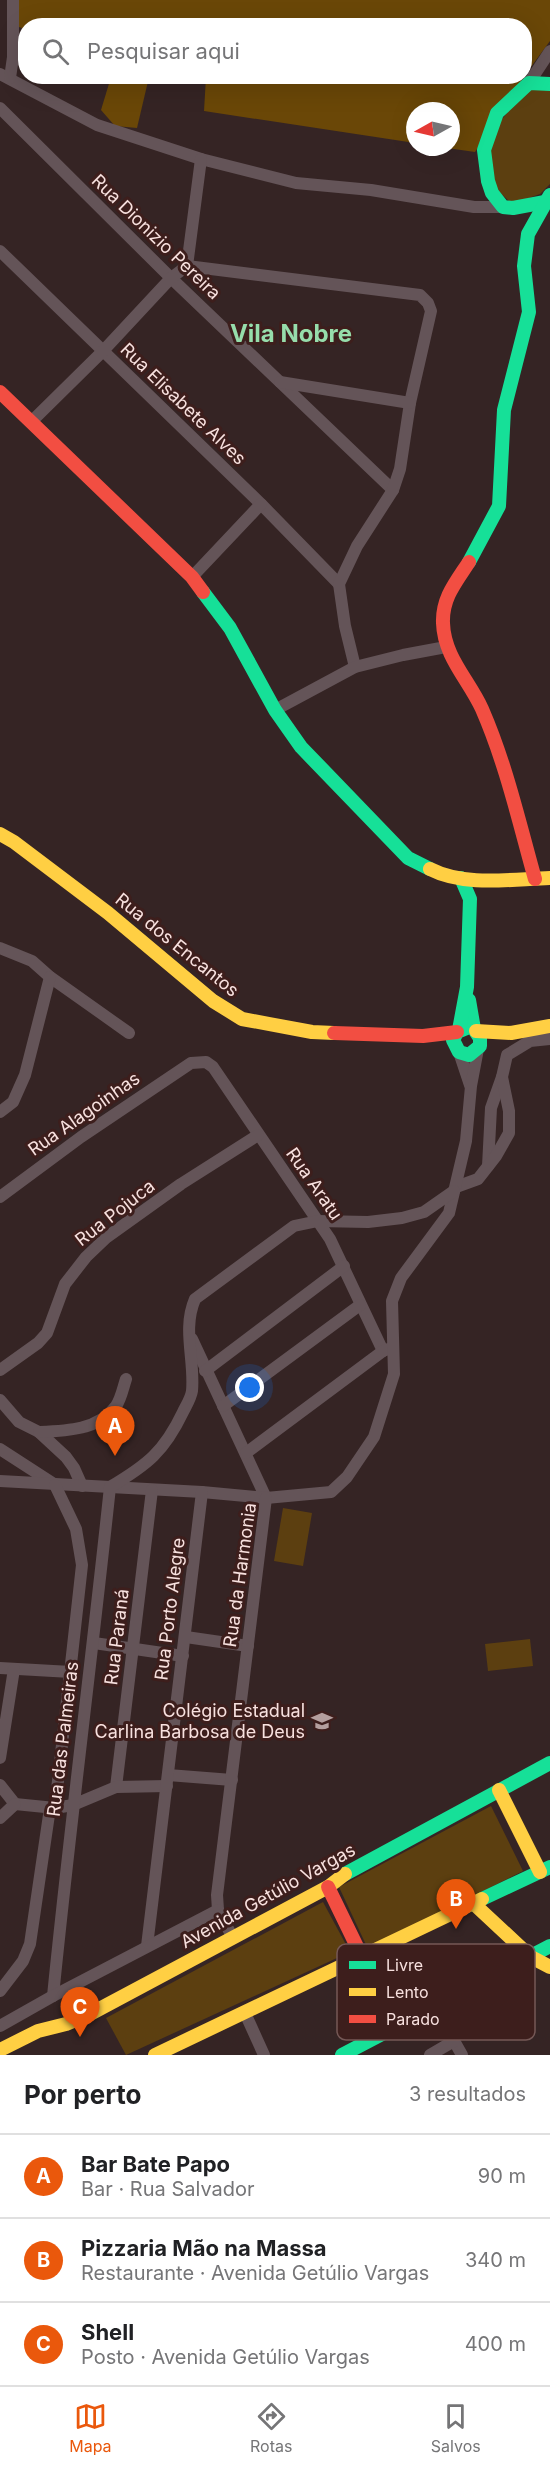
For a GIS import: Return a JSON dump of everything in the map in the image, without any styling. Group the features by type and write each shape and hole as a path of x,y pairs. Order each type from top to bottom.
{"street":[{"path":"5,76 13,57 13,0"},
{"path":"532,78 550,51"},
{"path":"532,83 550,84"},
{"path":"20,84 97,125 201,159 296,183 371,190 474,207 508,208 548,198"},
{"path":"528,84 497,113 484,150 492,193 522,220 528,234"},
{"name":"Rua Dionizio Pereira","path":"0,108 171,278 393,490"},
{"path":"188,266 201,159"},
{"path":"474,207 488,181"},
{"path":"535,879 504,765 481,707 446,647 443,606 449,592 479,546 499,506 504,410 529,312 524,266 528,234 548,198"},
{"name":"Rua Elisabete Alves","path":"0,251 261,504 339,584"},
{"path":"31,422 103,351 171,278 188,266 420,295 428,303 431,311 410,403 400,469 393,490 357,546 339,584 355,668"},
{"path":"280,382 410,403"},
{"path":"0,392 192,577 230,628 275,710 301,747 408,858 437,873 461,878 480,880 550,878"},
{"path":"192,577 261,504"},
{"path":"275,710 355,668 403,655 446,647"},
{"name":"Rua dos Encantos","path":"0,834 14,842 108,913 213,1001 242,1019 312,1032 423,1036 458,1031"},
{"path":"461,878 470,899 467,987 458,1031 453,1040 471,1086"},
{"path":"470,899 480,880"},
{"path":"0,948 32,961 50,977 129,1033"},
{"path":"0,1112 13,1102 25,1075 50,977"},
{"path":"467,987 475,1030 480,1038 479,1047"},
{"path":"457,1050 469,1055 479,1047 511,1033 550,1026"},
{"path":"458,1031 469,1027 475,1030 511,1033"},
{"name":"Rua dos Encantos","path":"423,1036 457,1050"},
{"path":"488,1166 491,1108 507,1055 530,1041 550,1039"},
{"name":"Rua da Harmonia","path":"233,1938 218,1910 217,1895 266,1498 331,1492 347,1477 374,1437 394,1374 388,1350 392,1301 401,1278 449,1213 466,1141 471,1086 479,1047"},
{"name":"Rua Aratu","path":"191,1063 206,1062 213,1067 318,1221 344,1266 360,1305 388,1350"},
{"name":"Rua Alagoinhas","path":"0,1197 81,1137 191,1063"},
{"path":"110,1487 158,1454 171,1437 192,1393 189,1312 195,1299 294,1226 318,1221 368,1222 402,1218 424,1212 455,1189 478,1179 510,1133 509,1111 502,1077"},
{"name":"Rua Pojuca","path":"0,1370 38,1343 47,1333 65,1284 86,1257 107,1237 181,1184 258,1135"},
{"path":"205,1371 344,1266"},
{"path":"223,1406 360,1305"},
{"path":"0,1481 202,1492 266,1498 205,1371 189,1331"},
{"path":"246,1453 388,1350"},
{"path":"39,1432 58,1432 96,1424 116,1406 126,1380"},
{"path":"192,1393 204,1388 216,1390"},
{"path":"0,1400 19,1422 39,1432 66,1457 82,1486"},
{"path":"0,1449 55,1485"},
{"name":"Rua das Palmeiras","path":"0,1991 23,1961 30,1944 71,1672 82,1565 76,1529 55,1485"},
{"name":"Rua das Palmeiras","path":"53,1996 110,1487"},
{"name":"Rua Paraná","path":"116,1787 152,1490"},
{"name":"Rua Porto Alegre","path":"147,1946 202,1492"},
{"path":"186,1637 248,1646"},
{"path":"94,1643 183,1656"},
{"path":"0,1668 71,1672"},
{"path":"0,1758 14,1669"},
{"name":"Avenida Getúlio Vargas","path":"0,2050 38,2031 66,2024 90,2014 328,1887 347,1872 550,1763"},
{"path":"0,1785 15,1804 52,1808 73,1805 116,1787 168,1780 232,1780"},
{"path":"389,1944 545,1869 499,1790"},
{"path":"0,1818 15,1804"},
{"path":"328,1887 356,1944"},
{"path":"473,1903 517,1944"},
{"path":"0,2026 218,1910"},
{"path":"535,1955 550,1946"},
{"path":"535,1959 550,1967"},
{"path":"155,2055 337,1969"},
{"path":"244,2013 264,2055"},
{"path":"342,2055 371,2040"},
{"path":"430,2055 453,2041 462,2055"}],"shaded area":[{"path":"19,0 550,0 550,41 532,65 532,18 19,18"},
{"path":"109,84 147,84 137,128 115,126 101,110"},
{"path":"206,84 519,84 475,152 460,150 460,102 406,102 406,142 204,111"},
{"path":"527,89 550,89 550,184 540,194 512,204 493,186 490,147 493,130"},
{"path":"283,1508 312,1513 303,1566 274,1561"},
{"path":"530,1639 533,1666 488,1671 485,1644"},
{"path":"491,1806 523,1871 378,1944 366,1944 339,1887"},
{"path":"323,1902 346,1944 337,1944 337,1958 126,2055 106,2018"}],"traffic: fast":[{"path":"532,83 550,84"},
{"path":"528,84 497,113 484,150 488,181 492,193 503,207 513,208 545,202"},
{"path":"469,562 499,506 504,410 529,312 524,266 528,234 550,195"},
{"path":"203,592 230,628 275,710 301,747 408,858 430,869"},
{"path":"459,1030 467,987 470,899 461,878"},
{"path":"469,1000 474,1029 480,1038 480,1046 469,1055 459,1052 453,1040 457,1032 469,1027 474,1029"},
{"path":"345,1874 550,1763"},
{"path":"482,1899 550,1867"},
{"path":"535,1954 550,1946"},
{"path":"342,2055 371,2040"}],"traffic: slow":[{"path":"0,834 14,842 108,913 213,1001 242,1019 312,1032 334,1033"},
{"path":"430,869 444,875 473,880 550,878"},
{"path":"476,1031 511,1033 550,1026"},
{"path":"499,1790 540,1872"},
{"path":"0,2050 38,2031 66,2024 90,2014 328,1887 345,1874"},
{"path":"388,1944 482,1899"},
{"path":"473,1903 517,1944"},
{"path":"535,1959 550,1967"},
{"path":"155,2055 337,1968"}],"traffic: jam":[{"path":"0,392 192,577 203,592"},
{"path":"469,562 447,598 443,614 444,635 452,658 477,698 491,730 535,879"},
{"path":"334,1033 423,1036 457,1032"},
{"path":"328,1887 356,1944"}],"place":[{"name":"Bar Bate Papo","path":"115,1456"},
{"name":"Colégio Estadual Carlina Barbosa de Deus","path":"322,1721"},
{"name":"Pizzaria Mão na Massa","path":"456,1929"},
{"name":"Shell","path":"80,2037"}],"district":[{"name":"Vila Nobre","path":"291,334"}]}
